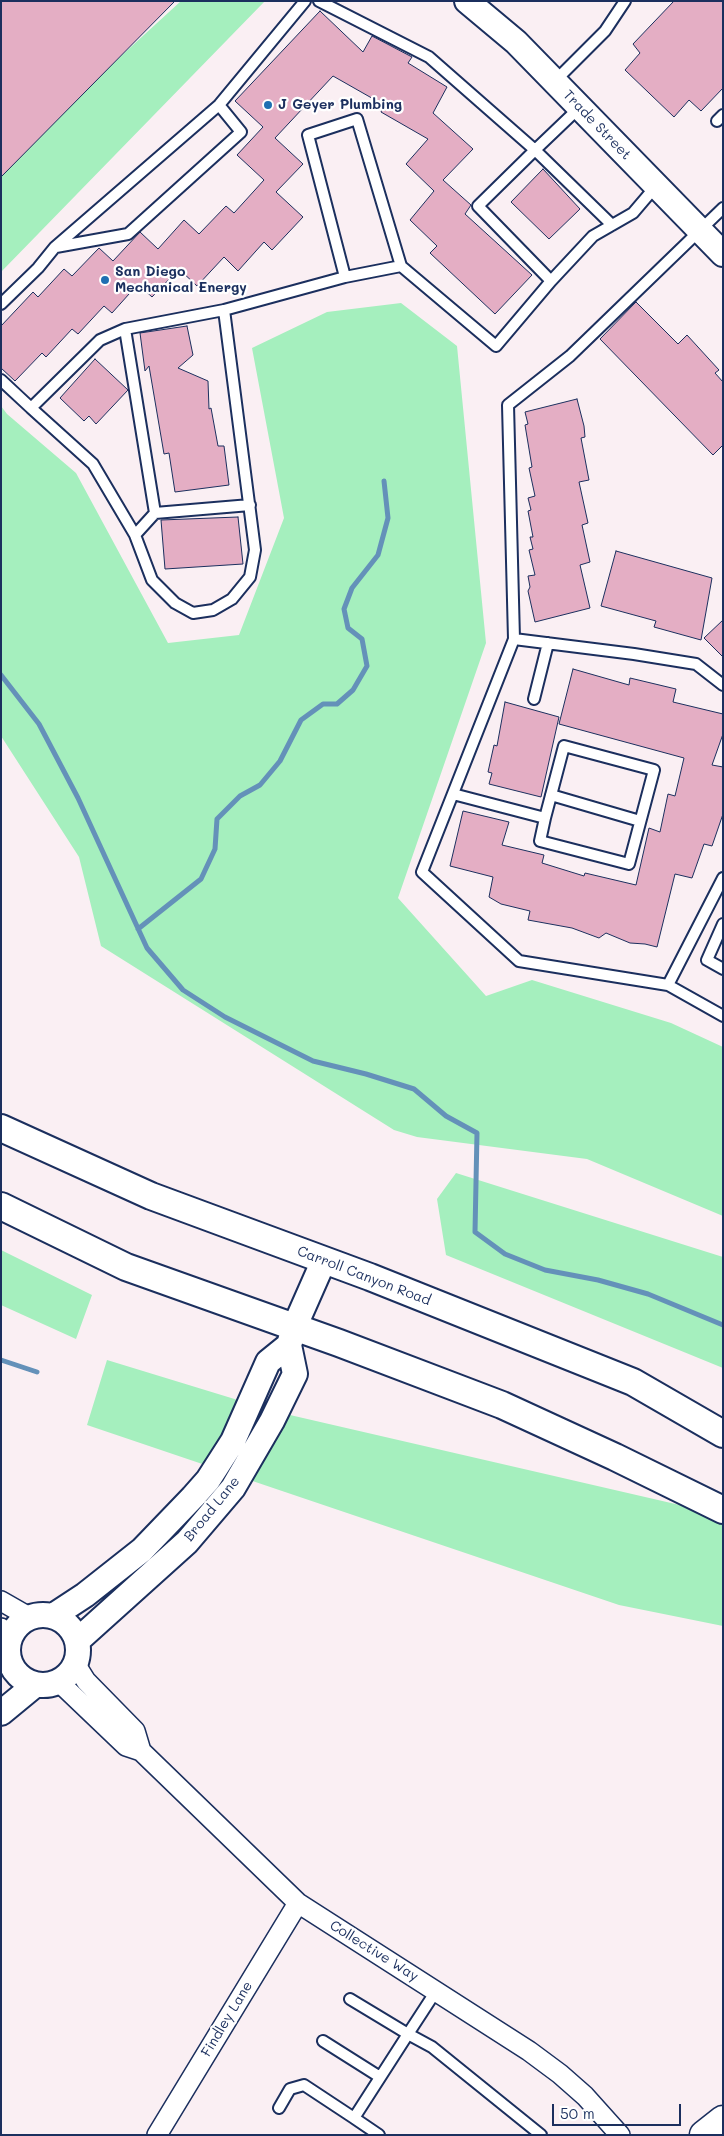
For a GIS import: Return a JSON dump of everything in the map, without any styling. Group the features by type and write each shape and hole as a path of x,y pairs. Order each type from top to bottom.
{"main road":[{"name":"Carroll Canyon Road","path":"1,1128 151,1196 324,1260 633,1382 723,1434"},
{"path":"1,1206 126,1267 292,1336 502,1405 615,1457 723,1510"},
{"path":"704,2135 723,2120"}],"street":[{"name":"Trade Street","path":"466,1 516,42 723,254"},
{"name":"Broad Lane","path":"53,1616 85,1595 142,1550 203,1486 233,1440 268,1362 292,1336 324,1260"},
{"name":"Broad Lane","path":"77,1641 187,1542 233,1488 272,1421 295,1374 292,1336"},
{"path":"1,1601 29,1617"},
{"path":"41,1614 53,1616 64,1621 72,1630 77,1641 78,1653 76,1664 69,1675 59,1682 48,1685 35,1685 5,1667 8,1649 5,1632 29,1617 41,1614"},
{"name":"Collective Way","path":"76,1664 86,1681 134,1731 141,1751"},
{"name":"Collective Way","path":"59,1682 126,1746 141,1751 298,1903 530,2052 560,2074 585,2096 620,2135"},
{"path":"1,1713 35,1685"},
{"name":"Findley Lane","path":"157,2135 298,1903"}],"lane":[{"path":"1,304 38,268 55,247 219,105 305,1"},
{"path":"319,1 429,57 534,150 612,225"},
{"path":"555,81 604,31 625,1"},
{"path":"55,247 128,234 241,132 219,105"},
{"path":"551,281 478,206 580,107"},
{"path":"345,277 308,135 357,119 401,266 496,346 551,281 593,236 633,213 656,185"},
{"path":"723,208 570,356 508,405 514,639 422,872 519,961 668,985 723,1016"},
{"path":"31,408 100,340 125,329 224,310 345,277 401,266"},
{"path":"1,380 93,464 135,535 152,580 175,604 193,613 213,610 232,599 250,577 255,550 224,310"},
{"path":"125,329 155,513"},
{"path":"135,535 155,513 250,505"},
{"path":"514,639 696,664 723,685"},
{"path":"534,699 548,643"},
{"path":"564,746 654,770 629,864 540,840 545,818 564,746"},
{"path":"453,794 545,818"},
{"path":"551,795 640,821"},
{"path":"668,985 723,878"},
{"path":"723,924 707,960 723,969"},
{"path":"354,2118 436,1990"},
{"path":"350,1999 432,2047 542,2135"},
{"path":"323,2041 380,2077"},
{"path":"278,2108 290,2089 304,2086 379,2135"}],"green space":[{"path":"181,1 265,1 1,272 1,166"},
{"path":"401,303 457,346 486,643 398,898 486,996 532,980 671,1023 723,1047 723,1216 587,1159 417,1137 394,1130 101,946 79,857 1,736 1,406 7,414 76,473 168,643 239,635 284,518 252,348 327,312"},
{"path":"456,1173 723,1257 723,1368 446,1255 437,1199"},
{"path":"1,1250 92,1295 76,1339 1,1305"},
{"path":"107,1360 277,1412 723,1515 723,1626 619,1605 87,1425"}],"building":[{"path":"1,1 175,1 1,177"},
{"path":"674,1 723,1 723,88 701,111 689,100 674,117 625,70 640,53 633,44"},
{"path":"320,11 363,52 372,36 412,57 408,63 447,87 433,113 473,149 443,180 471,205 465,214 532,275 495,314 430,253 437,246 410,220 434,191 406,164 428,139 381,112 384,105 333,76 275,138 303,164 276,192 303,217 272,250 264,242 238,271 224,257 197,286 179,269 152,297 138,284 112,313 104,306 78,334 72,329 46,357 42,353 15,381 1,368 1,326 33,292 38,297 64,269 72,276 99,248 113,261 140,232 158,249 184,220 199,234 226,206 234,213 264,180 237,155 263,127 235,101"},
{"path":"543,169 580,209 549,239 511,202"},
{"path":"636,302 678,344 687,335 719,370 715,373 723,382 723,445 713,455 600,339"},
{"path":"187,326 193,355 178,368 208,381 209,409 211,408 218,446 224,446 229,485 175,492 169,453 164,454 149,366 145,371 140,333"},
{"path":"95,359 128,390 96,424 89,416 84,421 60,398"},
{"path":"577,399 584,426 585,437 581,438 589,480 579,482 588,523 582,525 590,562 580,565 590,608 535,622 528,591 530,587 528,576 535,575 529,550 533,549 530,537 533,537 528,511 531,510 528,498 535,496 529,468 532,467 525,425 528,424 525,412"},
{"path":"238,517 243,564 165,569 161,520"},
{"path":"616,551 712,578 701,640 654,627 656,621 601,606"},
{"path":"723,620 723,657 704,638"},
{"path":"573,669 629,685 630,678 676,689 673,702 723,714 723,734 712,765 723,767 723,814 712,846 704,844 692,878 675,874 657,947 630,943 606,933 599,938 572,928 528,920 530,911 501,904 489,897 493,877 450,866 463,811 509,822 502,845 544,855 542,863 584,876 585,873 636,885 649,828 660,832 668,794 675,796 684,758 559,724"},
{"path":"505,702 559,717 541,797 489,784 492,773 488,772 494,745 497,746"}],"waterway":[{"path":"138,929 201,879 215,849 217,819 240,796 260,785 280,761 301,720 323,704 337,704 353,690 367,666 362,639 348,628 344,609 352,588 378,555 388,518 384,481"},
{"path":"1,675 39,724 78,798 147,948 183,990 225,1017 313,1061 366,1074 414,1089 446,1116 477,1133 475,1232 505,1254 545,1270 598,1280 648,1294 723,1325"},
{"path":"1,1360 37,1372"}],"place":[{"name":"J Geyer Plumbing","path":"268,105"},
{"name":"San Diego Mechanical Energy","path":"105,280"}]}
